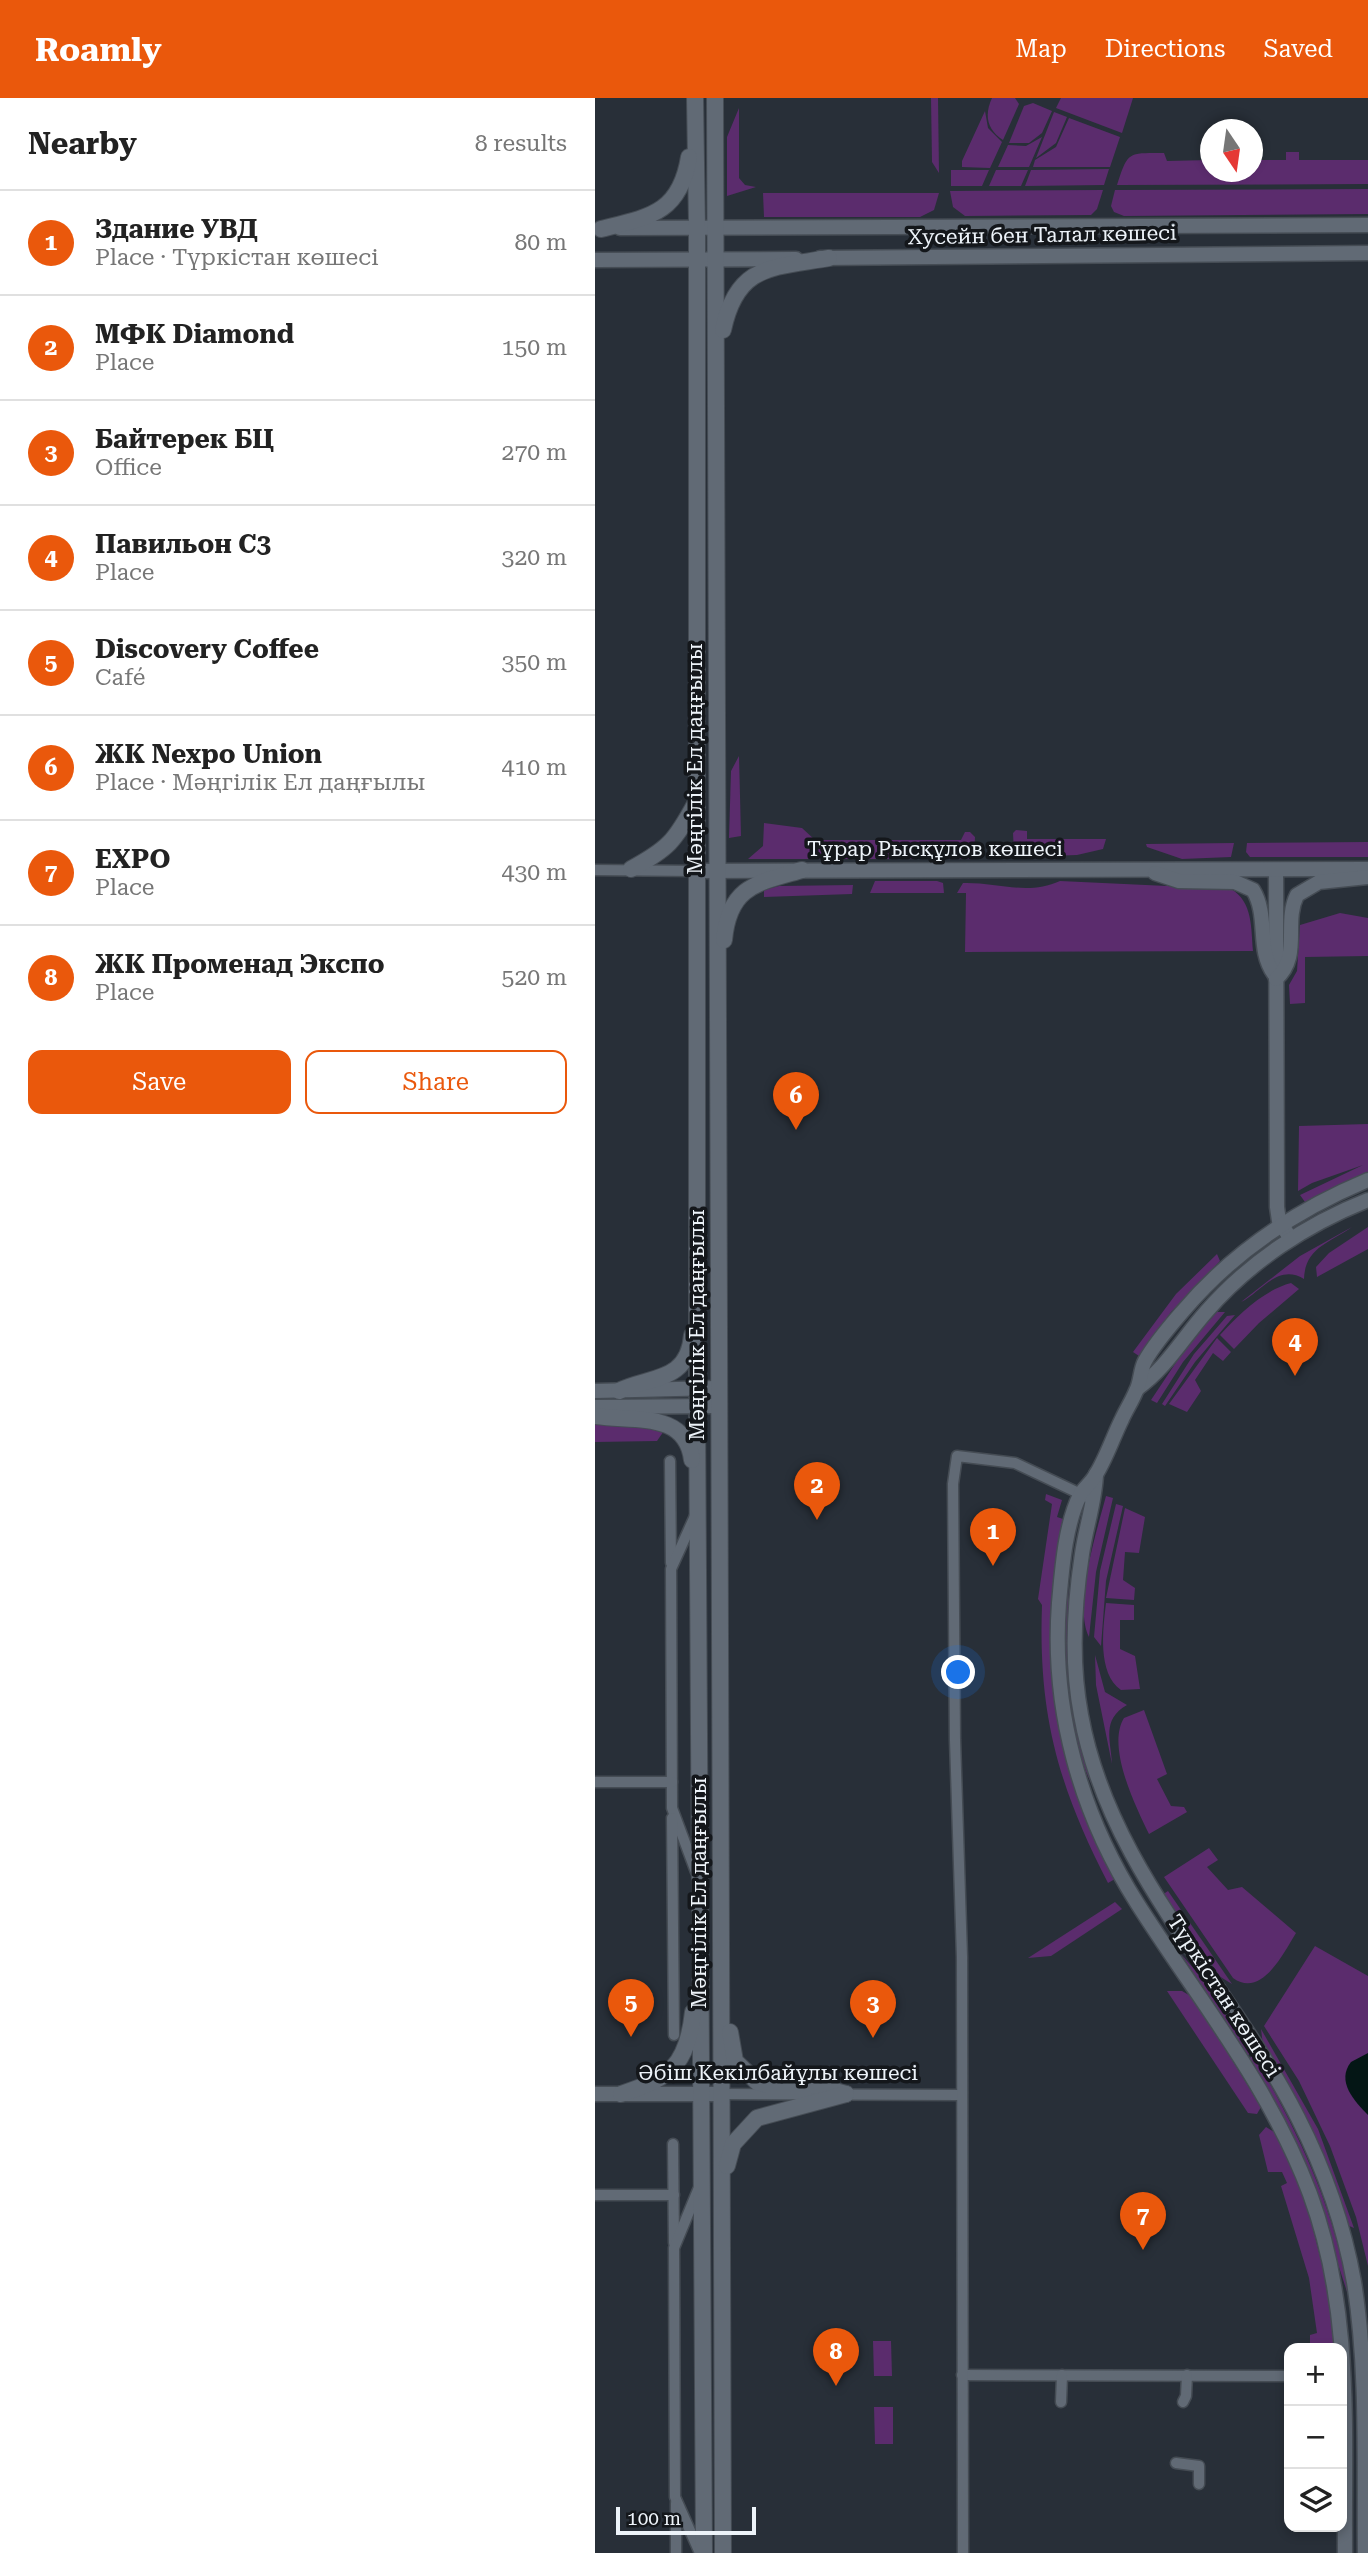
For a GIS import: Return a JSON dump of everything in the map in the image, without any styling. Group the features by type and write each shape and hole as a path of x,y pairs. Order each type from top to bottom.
{"main road":[{"name":"Мәңгілік Ел даңғылы","path":"695,98 697,1406 702,2094 700,2550"},
{"name":"Мәңгілік Ел даңғылы","path":"715,98 717,1406 723,2553"},
{"path":"598,229 652,216 671,202 683,183 695,127"},
{"path":"716,370 725,320 740,285 763,271 829,258"},
{"path":"631,869 657,855 675,839 696,802"},
{"path":"717,1019 726,926 731,908 747,888 802,870"},
{"path":"619,1391 629,1385 653,1382 679,1366 691,1344 698,1288"},
{"path":"595,1416 654,1420 680,1432 690,1449 699,1503"},
{"path":"621,2094 652,2084 680,2062 691,2031 701,1937"},
{"path":"721,2003 727,2017 731,2052 748,2076 767,2085 813,2085 846,2094"},
{"path":"721,2187 733,2144 752,2121 767,2114 798,2109 846,2094"}],"street":[{"name":"Хусейн бен Талал көшесі","path":"697,226 1368,225"},
{"path":"598,229 697,226"},
{"name":"Хусейн бен Талал көшесі","path":"697,260 1368,253"},
{"path":"595,260 697,260"},
{"name":"Тұрар Рысқұлов көшесі","path":"595,870 1276,870 1368,867"},
{"path":"1144,869 1179,881 1235,882 1253,890 1260,905 1264,949 1276,979"},
{"path":"1276,870 1277,1207 1281,1224 1291,1239"},
{"path":"1276,979 1289,965 1292,911 1297,895 1319,882 1368,877"},
{"name":"Түркістан көшесі","path":"1342,2343 1336,2286 1320,2221 1296,2159 1223,2026 1125,1884 1097,1826 1075,1766 1060,1699 1057,1640 1063,1567 1081,1494 1096,1474 1138,1388 1143,1364 1200,1291 1231,1261 1281,1224 1327,1198 1368,1180"},
{"name":"Түркістан көшесі","path":"1138,1388 1158,1374 1219,1298 1291,1239 1368,1200"},
{"path":"595,1391 717,1388"},
{"path":"595,1407 717,1406"},
{"path":"963,2553 960,2095 962,1957 955,1740 953,1484 957,1456 1015,1463 1095,1500"},
{"path":"670,1461 674,2035"},
{"name":"Түркістан көшесі","path":"1096,1474 1095,1500 1082,1551 1075,1626 1079,1702 1091,1758 1114,1822 1141,1874 1271,2069 1308,2139 1332,2199 1351,2266 1359,2321 1365,2553"},
{"path":"671,1569 699,1503"},
{"path":"595,1782 672,1782"},
{"path":"672,1808 701,1885"},
{"path":"673,1871 678,1861 686,1861 701,1885"},
{"name":"Әбіш Кекілбайұлы көшесі","path":"595,2094 960,2095"},
{"path":"673,2144 674,2195 675,2497 676,2550 700,2550 675,2497"},
{"path":"674,2248 702,2181"},
{"path":"595,2195 674,2195"},
{"path":"962,2375 1284,2376"},
{"path":"1061,2402 1062,2375"},
{"path":"1183,2402 1187,2375"},
{"path":"1347,2376 1362,2376"},
{"name":"Түркістан көшесі","path":"1343,2406 1345,2553"},
{"path":"1176,2463 1199,2466 1199,2484"}],"shaded area":[{"path":"931,98 938,98 939,173 932,162"},
{"path":"992,98 1015,98 1019,104 1003,140 990,127 988,110"},
{"path":"1061,98 1133,98 1122,133 1056,108"},
{"path":"1033,103 1052,111 1042,133 1029,143 1009,143 1024,106"},
{"path":"739,108 739,178 745,185 756,187 727,196 727,137"},
{"path":"985,111 988,128 1002,142 990,168 962,167 962,161"},
{"path":"1054,112 1067,117 1056,143 1036,158"},
{"path":"1069,118 1120,137 1110,167 1033,167 1035,160 1056,147"},
{"path":"1042,137 1029,167 998,167 1008,145 1026,146"},
{"path":"1286,152 1299,152 1299,160 1368,160 1368,184 1117,185 1127,160 1136,154 1164,153 1167,161 1200,160 1200,182 1263,182 1263,160 1286,160"},
{"path":"1109,169 1104,185 1025,186 1031,170"},
{"path":"951,170 989,170 982,186 951,186"},
{"path":"996,170 1028,170 1021,186 989,186"},
{"path":"1368,189 1368,214 1124,216 1114,212 1111,206 1115,190"},
{"path":"1103,190 1097,209 1091,215 965,216 953,207 950,191"},
{"path":"763,193 939,193 934,210 920,217 764,217"},
{"path":"739,756 741,836 729,838 731,771"},
{"path":"764,823 802,828 815,840 961,840 965,832 970,832 975,837 974,859 748,859 763,846"},
{"path":"1016,830 1027,831 1027,839 1106,839 1103,849 1077,855 1017,857 1014,853 1013,833"},
{"path":"1368,842 1368,857 1250,857 1246,852 1247,843"},
{"path":"1234,843 1231,857 1182,859 1147,847 1146,844"},
{"path":"875,881 937,881 943,883 944,893 870,893"},
{"path":"1060,881 1231,889 1238,894 1247,908 1253,951 965,952 966,893 957,893 963,883 1036,888"},
{"path":"853,885 852,894 764,897 764,890 779,886"},
{"path":"1340,913 1368,918 1368,956 1305,957 1305,1003 1290,1004 1289,985 1297,971 1300,925"},
{"path":"1368,1124 1368,1172 1305,1202 1300,1195 1363,1165 1312,1183 1298,1191 1299,1126"},
{"path":"1352,1227 1314,1253 1305,1269 1304,1279 1286,1274 1270,1281 1241,1302 1300,1256"},
{"path":"1368,1227 1368,1249 1317,1277 1316,1267 1329,1253"},
{"path":"1217,1254 1220,1261 1171,1312 1139,1356 1133,1352 1176,1294"},
{"path":"1291,1283 1299,1289 1259,1323 1234,1349 1220,1335 1261,1297"},
{"path":"1217,1312 1225,1312 1183,1362 1157,1403 1151,1400 1189,1343"},
{"path":"1235,1315 1195,1362 1165,1406 1162,1404 1194,1354 1227,1316"},
{"path":"1217,1338 1231,1352 1223,1361 1213,1353 1195,1380 1201,1391 1187,1412 1169,1404"},
{"path":"595,1424 666,1428 657,1441 595,1442"},
{"path":"1046,1494 1062,1500 1057,1517 1066,1520 1052,1617 1055,1704 1063,1746 1076,1789 1115,1879 1108,1883 1064,1781 1048,1715 1044,1681 1042,1605 1038,1599 1052,1504 1045,1500"},
{"path":"1106,1496 1113,1498 1096,1572 1089,1637 1085,1623 1085,1587 1092,1547"},
{"path":"1116,1504 1123,1506 1106,1581 1101,1646 1094,1637 1100,1571"},
{"path":"1125,1508 1145,1517 1139,1553 1125,1552 1123,1580 1135,1588 1134,1600 1106,1598"},
{"path":"1068,1586 1073,1707 1096,1793 1077,1744 1067,1692 1064,1639"},
{"path":"1106,1603 1134,1605 1134,1620 1120,1620 1120,1649 1135,1656 1140,1689 1121,1690 1108,1673 1103,1650"},
{"path":"1095,1655 1105,1692 1127,1705 1114,1717 1109,1731 1112,1764 1096,1685"},
{"path":"1144,1710 1167,1774 1157,1779 1171,1806 1184,1807 1187,1812 1149,1834 1125,1777 1118,1745 1119,1730 1124,1718"},
{"path":"1209,1848 1218,1860 1207,1867 1228,1890 1242,1887 1296,1933 1271,1970 1263,1978 1253,1982 1244,1983 1233,1978 1164,1877"},
{"path":"1168,1891 1232,1984 1219,1976 1162,1895"},
{"path":"1115,1902 1122,1909 1051,1956 1028,1958"},
{"path":"1315,1946 1368,1976 1368,2266 1356,2217 1330,2146 1299,2081 1264,2026"},
{"path":"1181,1954 1209,1986 1252,2052 1247,2056"},
{"path":"1167,1991 1182,1991 1194,1998 1261,2107 1257,2114 1248,2113"},
{"path":"1261,2029 1318,2129 1354,2228 1347,2225 1303,2114 1263,2045"},
{"path":"1368,2053 1368,2115 1353,2097 1345,2076 1351,2062"},
{"path":"1254,2056 1286,2113 1313,2172 1335,2234 1349,2298 1307,2168 1294,2138 1249,2058"},
{"path":"1266,2127 1279,2135 1307,2205 1330,2296 1335,2343 1310,2343 1310,2335 1317,2333 1309,2278 1281,2186 1287,2183 1282,2172 1268,2172 1259,2135"},
{"path":"873,2341 891,2341 892,2376 874,2376"},
{"path":"874,2407 893,2407 893,2444 875,2444"}],"place":[{"name":"ЖК Nexpo Union","path":"796,1130"},
{"name":"Павильон С3","path":"1295,1376"},
{"name":"МФК Diamond","path":"817,1520"},
{"name":"Здание УВД","path":"993,1566"},
{"name":"Discovery Coffee","path":"631,2037"},
{"name":"Байтерек БЦ","path":"873,2038"},
{"name":"EXPO","path":"1143,2250"},
{"name":"ЖК Променад Экспо","path":"836,2386"}]}
